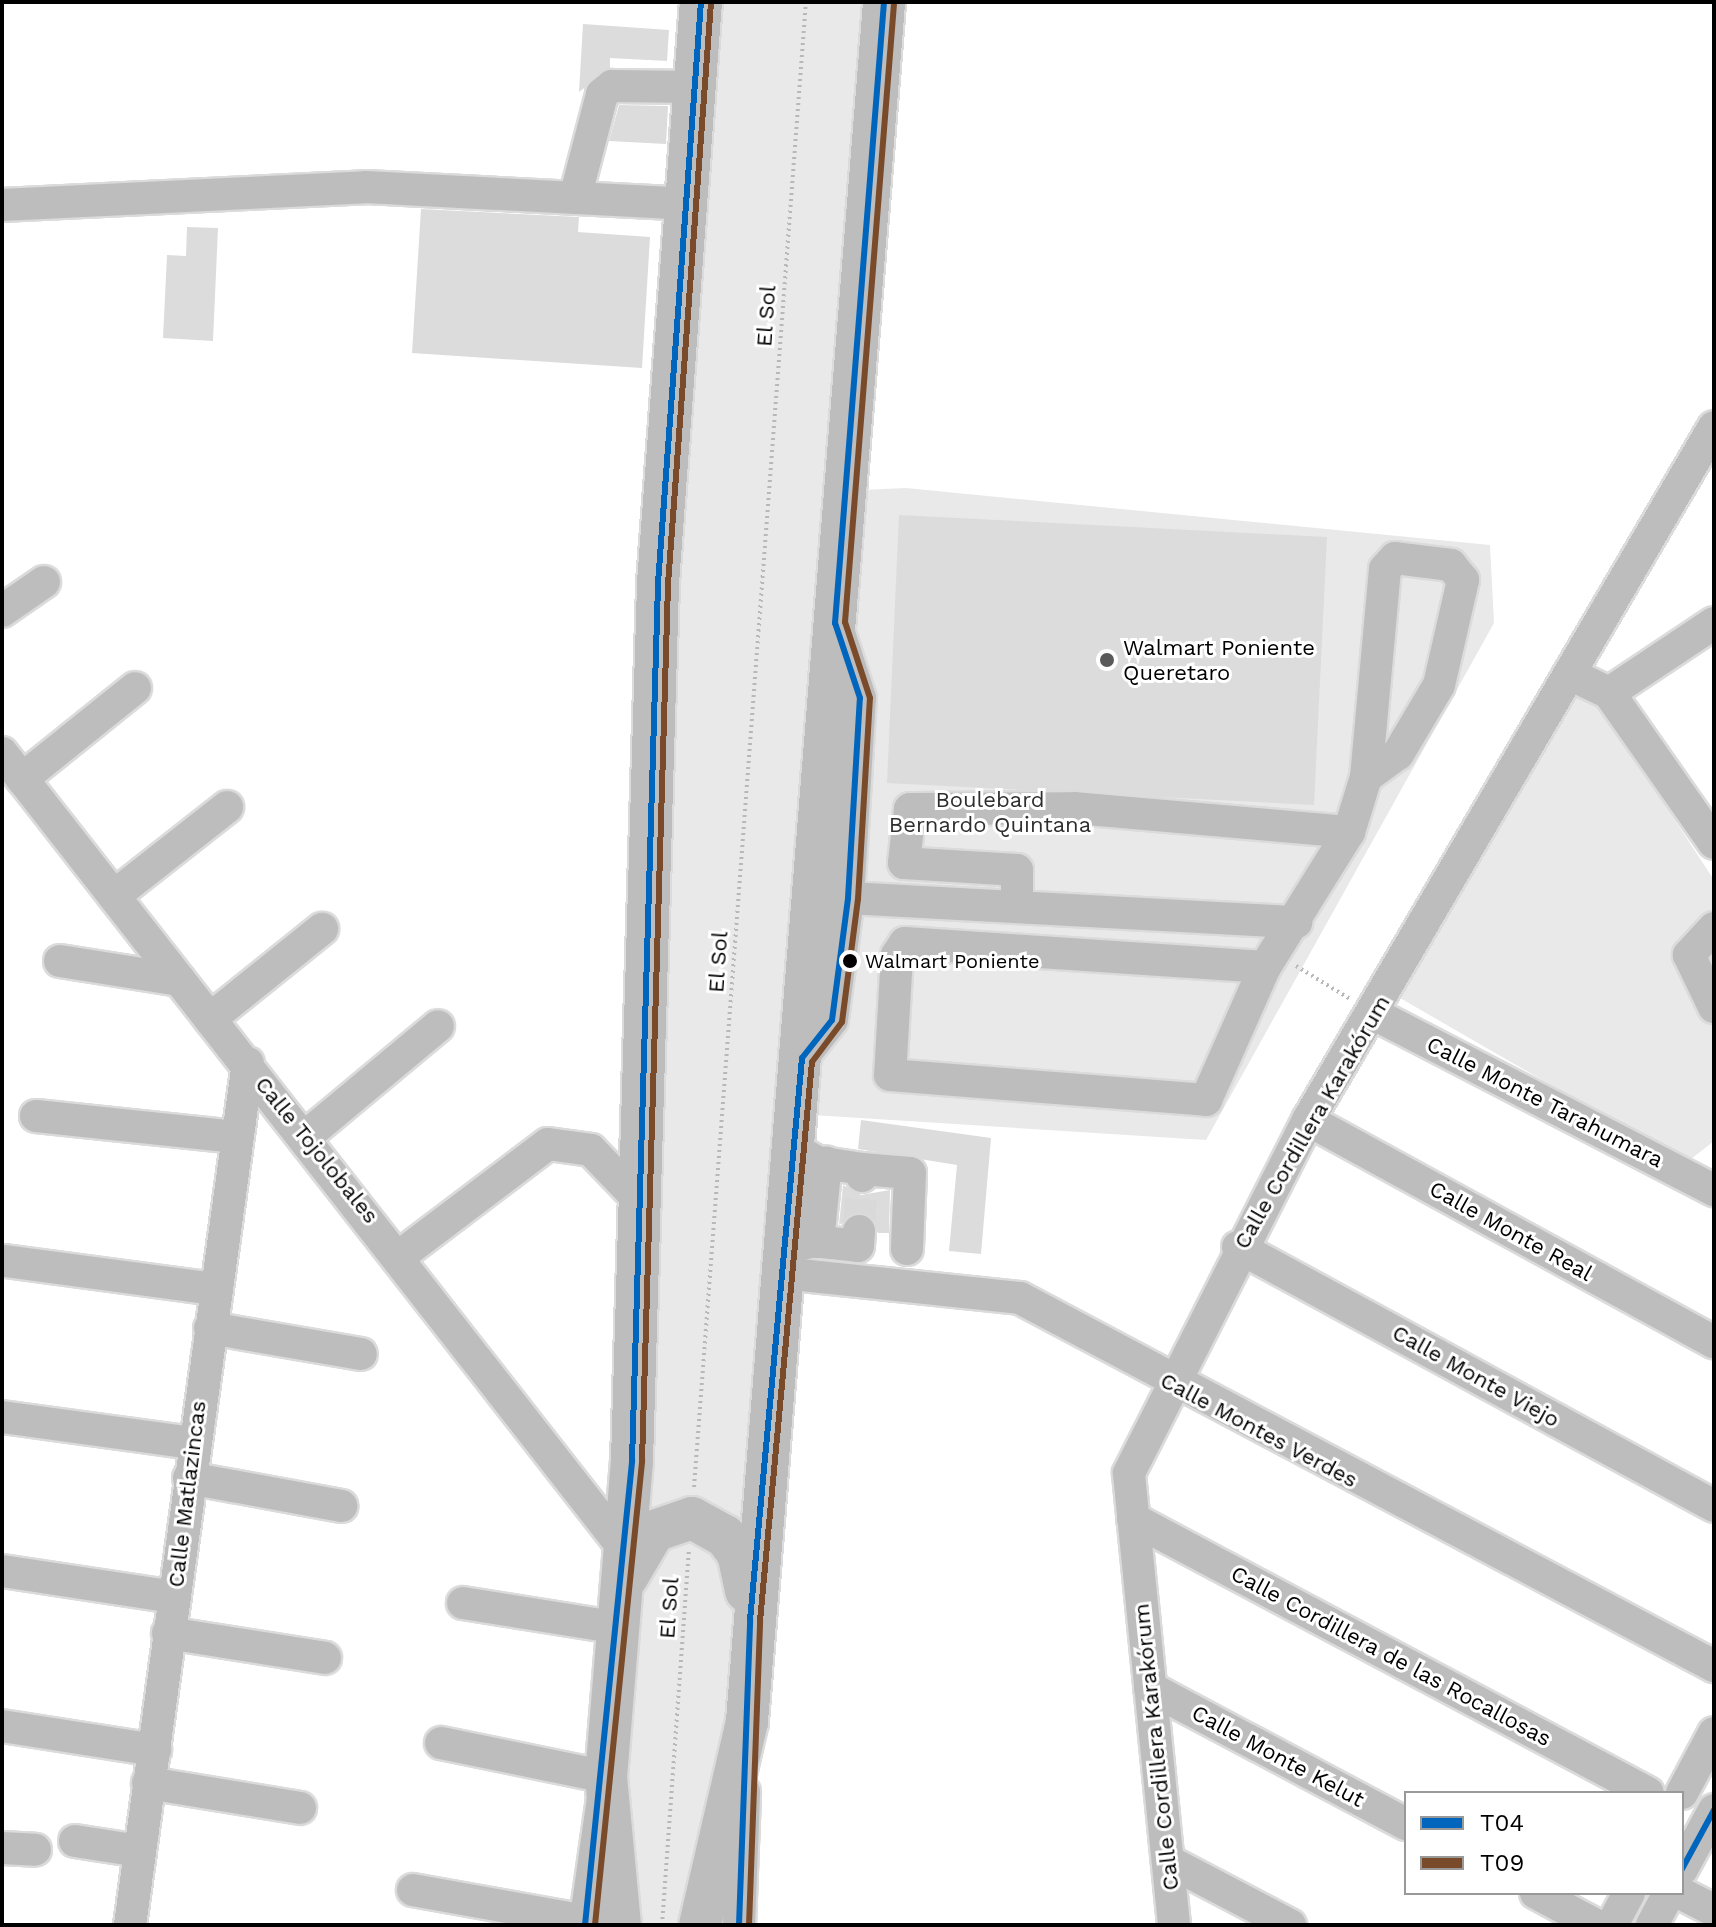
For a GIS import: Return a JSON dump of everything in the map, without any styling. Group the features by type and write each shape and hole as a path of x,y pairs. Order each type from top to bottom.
{"main road":[{"path":"597,1924 606,1777 625,1566 641,1202 658,583 701,2"},
{"path":"700,1925 747,1721 750,1620 810,1155 802,1058 884,2"},
{"path":"625,1566 654,1531 692,1518 725,1536 738,1553 750,1620"}],"street":[{"path":"575,198 602,94 612,86 695,87"},
{"path":"2,205 366,187 686,204"},
{"name":"Calle Cordillera Karakórum","path":"1174,1925 1129,1473 1169,1384 1238,1247 1308,1120 1376,1015 1570,674 1702,466 1714,427"},
{"path":"1270,960 1131,961 957,947 900,947 889,1067 899,1081 953,1081 1200,1104 1214,1090 1270,960 1349,832 1366,777 1385,569 1395,558 1451,565 1463,580 1439,685 1398,754 1366,777"},
{"path":"2,611 44,582"},
{"path":"802,1058 832,1020 848,898 860,698 835,623"},
{"path":"1609,693 1714,623"},
{"path":"1570,674 1609,693 1702,798 1714,843"},
{"path":"22,779 135,688"},
{"name":"Calle Tojolobales","path":"2,753 210,1019 401,1255 625,1566"},
{"path":"114,896 227,807"},
{"path":"1017,904 1017,870 904,863 910,809 1075,808 1349,832"},
{"path":"848,898 1017,904 1133,915 1296,922"},
{"path":"1131,961 1133,915"},
{"path":"1714,928 1689,955 1714,1007"},
{"path":"210,1019 322,929"},
{"path":"60,961 180,980"},
{"name":"Calle Monte Tarahumara","path":"1376,1015 1714,1190"},
{"path":"305,1137 438,1026"},
{"name":"Calle Matlazincas","path":"130,1925 193,1443 248,1063"},
{"path":"36,1116 237,1137"},
{"name":"Calle Monte Real","path":"1308,1120 1714,1342"},
{"path":"401,1255 548,1144 591,1150 641,1202"},
{"path":"810,1155 862,1173 910,1173 906,1285"},
{"path":"795,1255 858,1238 907,1249"},
{"name":"Calle Monte Viejo","path":"1238,1247 1714,1506"},
{"name":"Calle Montes Verdes","path":"795,1255 906,1285 1020,1298 1169,1384 1714,1666"},
{"path":"5,1261 215,1289"},
{"path":"210,1328 361,1354"},
{"path":"2,1417 193,1443"},
{"path":"189,1478 341,1506"},
{"name":"Calle Cordillera de las Rocallosas","path":"1133,1519 1644,1791"},
{"path":"2,1571 174,1597"},
{"path":"463,1603 619,1628"},
{"path":"168,1633 325,1658"},
{"name":"Calle Monte Kelut","path":"1150,1688 1404,1823"},
{"path":"739,1925 747,1721"},
{"path":"2,1726 155,1750"},
{"path":"1683,1791 1714,1733"},
{"path":"441,1743 606,1777"},
{"path":"148,1783 300,1808"},
{"path":"1684,1865 1714,1810"},
{"path":"75,1841 139,1851"},
{"path":"2,1848 35,1850"},
{"path":"1168,1861 1290,1925"},
{"path":"413,1890 597,1924"},
{"path":"1540,1895 1596,1925"},
{"path":"1612,1925 1628,1895"},
{"path":"1652,1925 1668,1895"},
{"path":"1684,1895 1714,1910"}],"path":[{"name":"El Sol","path":"662,1925 806,2"},
{"path":"1270,960 1376,1015"}],"green space":[{"name":"Boulebard Bernardo Quintana","path":"713,2 873,2 837,491 906,488 1490,545 1494,623 1206,1140 781,1113 748,1925 580,1925 649,1310 697,215"},
{"path":"1563,687 1603,710 1714,880 1714,1141 1686,1163 1400,998"}],"building":[{"path":"583,24 669,30 667,61 610,58 610,68 579,92"},
{"path":"619,105 668,106 666,144 609,141"},
{"path":"421,209 579,217 578,232 650,237 642,368 412,353"},
{"path":"187,227 218,228 213,341 163,338 167,255 186,256"},
{"name":"Walmart Poniente Queretaro","path":"899,515 1327,537 1314,805 887,783"},
{"path":"861,1120 991,1138 981,1254 949,1251 957,1165 858,1149"},
{"path":"843,1185 861,1195 890,1190 889,1233 878,1233 861,1212 839,1225"}],"tunnel":[{"path":"859,1231 862,1176"}],"transit line":[{"name":"T04","path":"585,1925 632,1461 658,583 701,2"},
{"name":"T04","path":"739,1925 750,1620 802,1058 832,1020 848,898 860,698 835,623 884,2"},
{"name":"T09","path":"595,1925 642,1461 668,584 711,3"},
{"name":"T09","path":"749,1925 760,1621 812,1062 842,1022 858,899 870,698 845,622 894,3"},
{"name":"T04","path":"1684,1865 1714,1810"}],"place":[{"name":"Walmart Poniente Queretaro","path":"1107,660"},
{"name":"Walmart Poniente","path":"850,961"}]}
